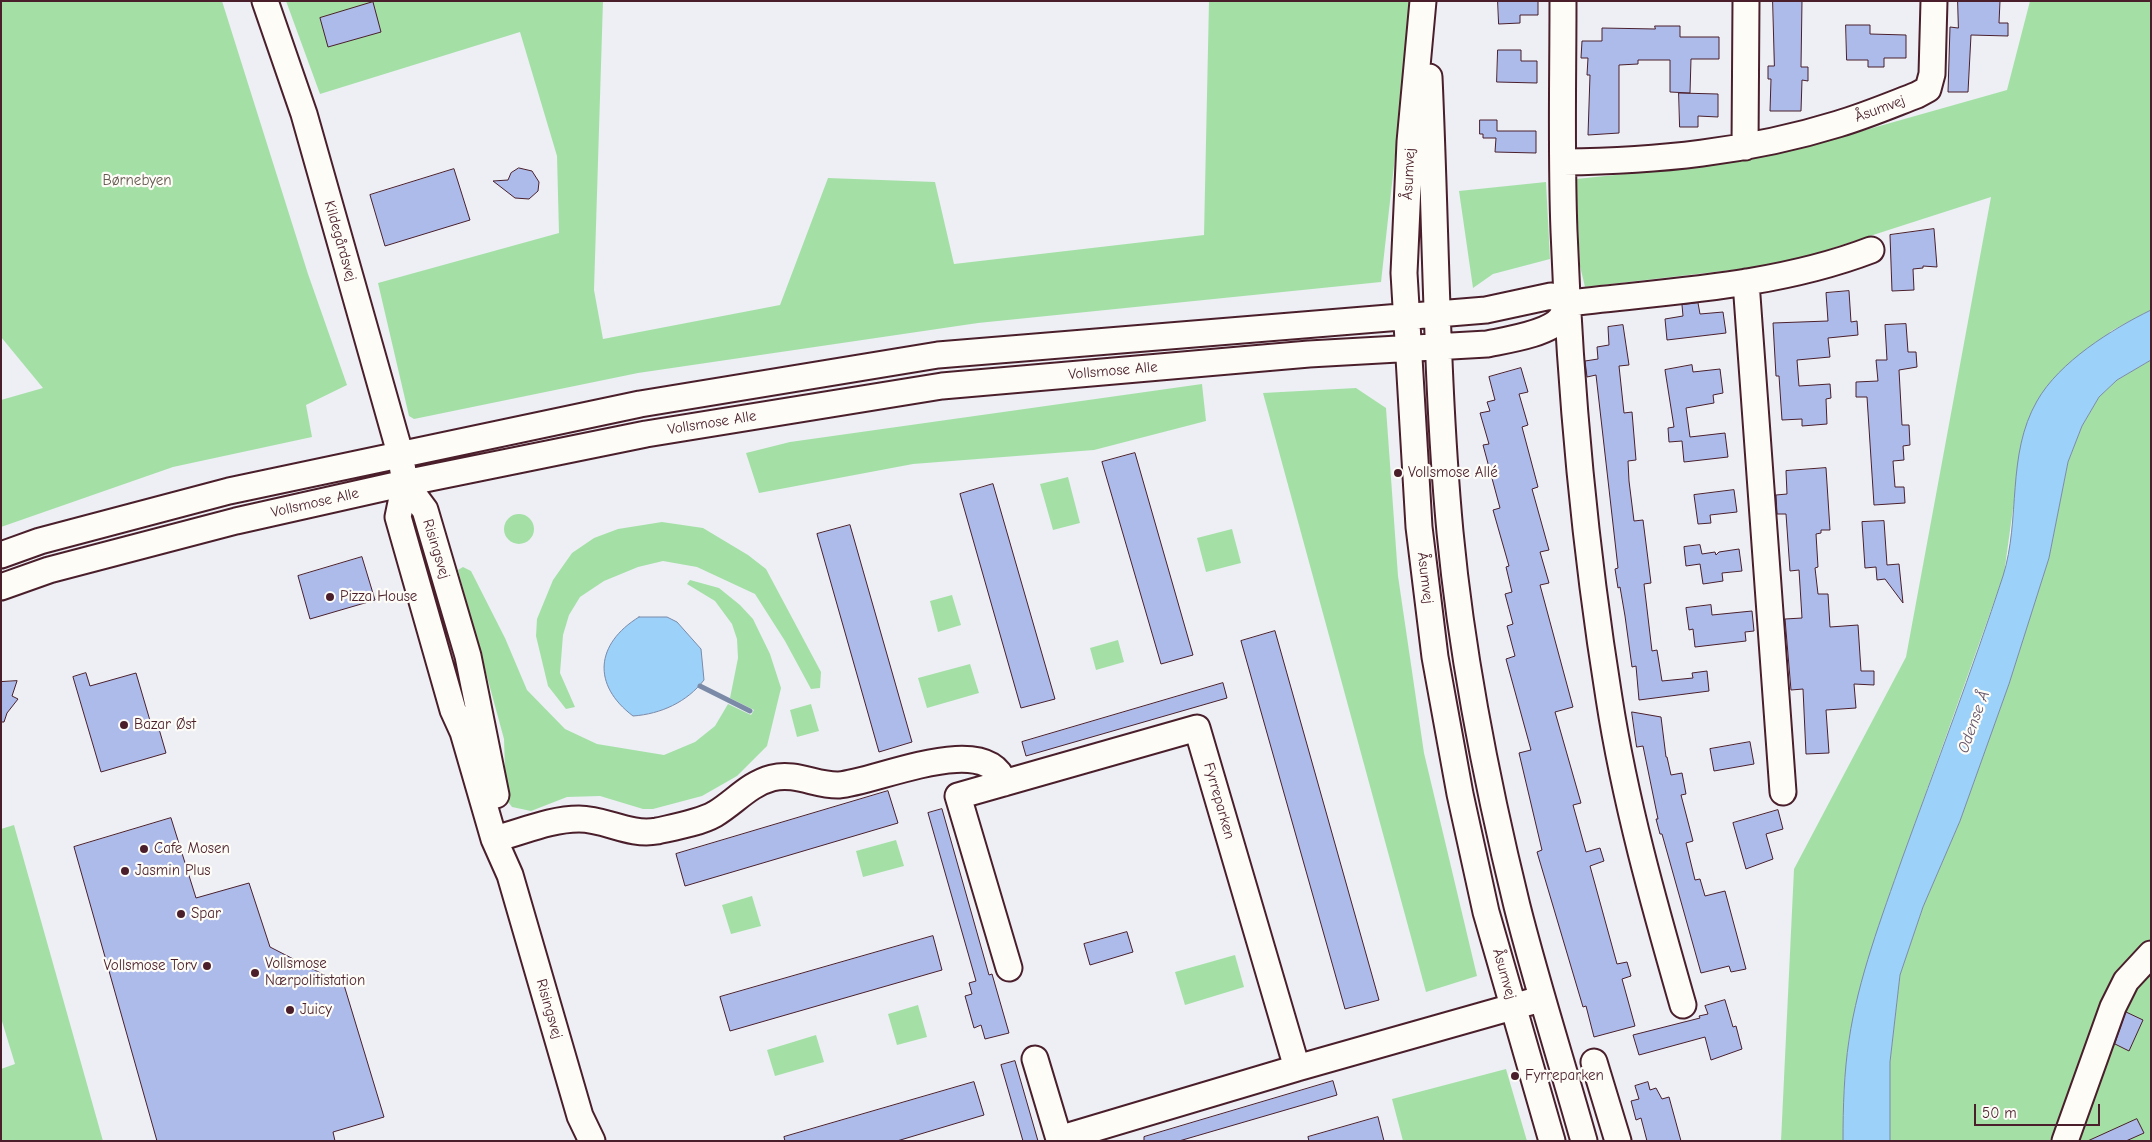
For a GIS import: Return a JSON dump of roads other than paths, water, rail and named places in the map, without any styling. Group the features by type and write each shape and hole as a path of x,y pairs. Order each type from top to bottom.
{"street":[{"name":"Kildegårdsvej","path":"266,1 304,114 400,453 405,483"},
{"name":"Åsumvej","path":"1424,1 1438,348 1450,533 1466,653 1490,790 1517,907 1584,1141"},
{"name":"Åsumvej","path":"1424,1 1409,159 1404,273 1419,527 1435,657 1460,794 1486,912 1552,1141"},
{"path":"1563,1 1562,162 1568,303 1575,412 1590,569 1609,700 1634,820 1683,1005"},
{"path":"1745,147 1746,1"},
{"name":"Åsumvej","path":"1562,162 1663,158 1745,147 1838,124 1928,89 1932,74 1934,1"},
{"path":"1437,314 1486,310 1551,296 1568,303 1746,282 1832,265 1871,250"},
{"path":"1746,282 1783,792"},
{"path":"1438,348 1487,344 1516,338 1544,329 1560,319 1568,303"},
{"name":"Vollsmose Alle","path":"1,555 40,541 229,491 400,453 640,404 938,356 1437,314"},
{"name":"Vollsmose Alle","path":"1,587 49,570 236,521 405,483 646,434 942,386 1309,354 1438,348"},
{"name":"Risingsvej","path":"405,483 398,517 452,710 462,732 500,838 580,1116 592,1141"},
{"name":"Fyrreparken","path":"1009,968 958,796 1197,728 1297,1068"},
{"path":"500,838 564,820 580,819 626,830 655,831 709,816 754,785 779,777 796,777 839,785 863,781 943,760 961,759 987,764 1001,775 1004,783"},
{"path":"2065,1141 2113,1007 2126,981 2151,954"},
{"path":"1035,1059 1059,1139 1297,1068 1543,998"},
{"path":"1594,1062 1618,1141"}],"water":[{"name":"Odense Å","path":"2151,310 2151,360 2117,380 2099,397 2082,426 2068,462 2049,558 2009,684 1960,821 1923,907 1900,975 1890,1062 1890,1141 1843,1141 1846,1065 1858,994 1871,948 2003,576 2012,532 2017,465 2027,422 2037,401 2047,387 2072,360 2104,337"},
{"path":"639,617 667,617 677,622 701,649 704,680 690,695 673,706 654,713 633,716 610,691 605,678 604,665 607,652 614,640 624,628"}],"waterway":[{"path":"700,686 750,711"}],"place":[{"name":"Vollsmose Allé","path":"1398,473"},
{"name":"Pizza House","path":"330,597"},
{"name":"Bazar Øst","path":"124,725"},
{"name":"Cafe Mosen","path":"144,849"},
{"name":"Jasmin Plus","path":"125,871"},
{"name":"Spar","path":"181,914"},
{"name":"Vollsmose Torv","path":"207,966"},
{"name":"Vollsmose Nærpolitistation","path":"255,973"},
{"name":"Juicy","path":"290,1010"},
{"name":"Fyrreparken","path":"1515,1076"}],"park label":[{"name":"Børnebyen","path":"137,181"}]}
